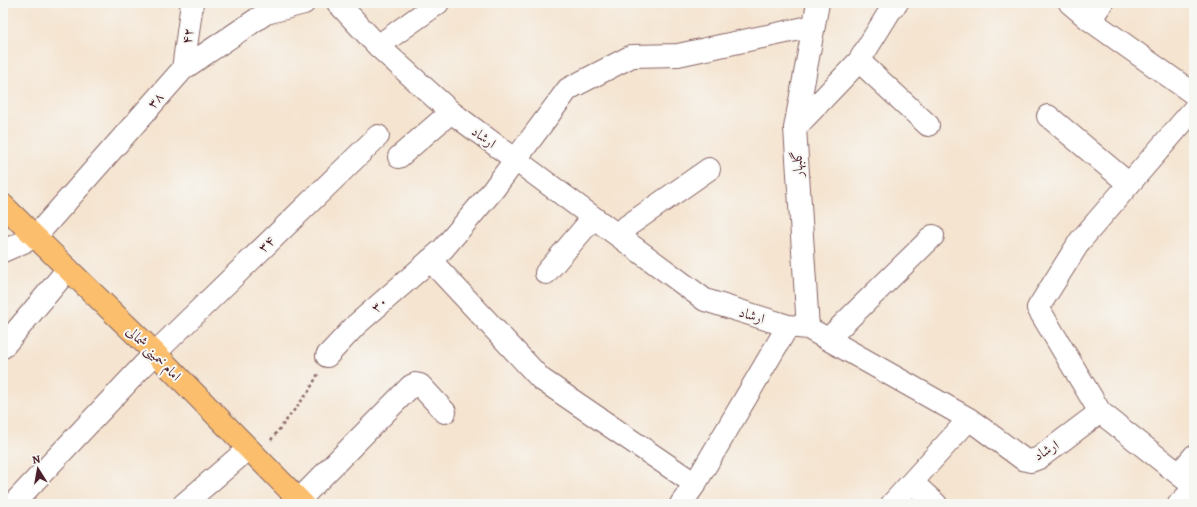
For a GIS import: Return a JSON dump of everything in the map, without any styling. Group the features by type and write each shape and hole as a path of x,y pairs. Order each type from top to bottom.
{"main road":[{"name":"امام خمینی شمالی","path":"3,205 155,353 252,454 301,502"}],"street":[{"name":"۴۲","path":"183,68 192,3"},
{"name":"۳۸","path":"35,237 183,68 266,13 304,3"},
{"name":"ارشاد","path":"338,3 378,46 451,112 705,300 798,327 828,339 969,419 1023,458 1031,461 1040,458 1100,412"},
{"path":"378,46 438,3"},
{"name":"گلبهار","path":"798,327 795,128 818,3"},
{"path":"795,128 859,61 890,11 897,3"},
{"path":"1070,3 1096,12 1194,94"},
{"name":"۳۰","path":"327,356 356,325 443,249 453,238 492,190 568,89 632,56 678,55 814,26"},
{"path":"859,61 928,125"},
{"path":"1194,109 1080,241 1038,308 1100,412 1186,480 1194,456"},
{"path":"399,156 451,112"},
{"path":"1048,116 1129,184"},
{"name":"۳۴","path":"12,504 155,353 378,136"},
{"path":"616,234 710,169"},
{"path":"546,273 593,218"},
{"path":"828,339 933,236"},
{"path":"3,251 35,237"},
{"path":"430,260 541,380 695,484"},
{"path":"3,346 68,269"},
{"path":"681,504 798,327"},
{"path":"301,502 411,386 415,384 420,385 445,412"},
{"path":"892,504 969,419"},
{"path":"184,504 252,454"},
{"path":"912,482 936,504"},
{"path":"1179,504 1194,489"}],"path":[{"path":"252,454 310,391 327,356"}]}
